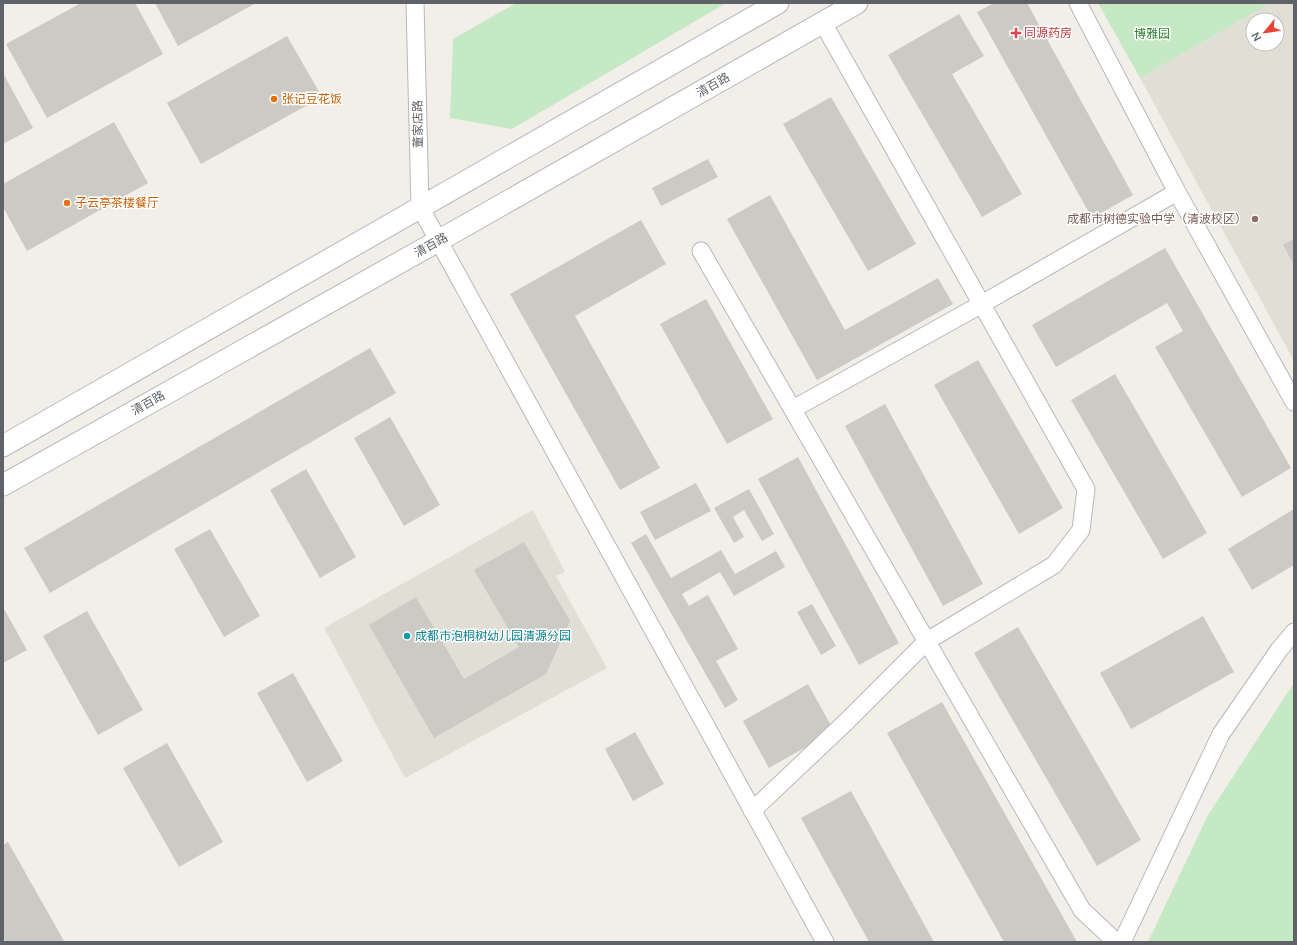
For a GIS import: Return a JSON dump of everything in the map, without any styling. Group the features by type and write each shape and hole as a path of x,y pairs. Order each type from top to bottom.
{"street":[{"name":"董家店路","path":"416,3 420,207 824,942"},
{"path":"3,446 778,3"},
{"name":"清百路","path":"3,485 438,241 857,3"},
{"path":"1078,3 1177,192 1294,402"},
{"path":"752,812 842,726 927,641 1054,565 1081,530 1086,489 823,23"},
{"path":"793,409 982,304 1177,192"},
{"path":"701,251 1082,910 1116,942"},
{"path":"1122,942 1220,734 1279,650 1294,632"}],"shaded area":[{"name":"成都市树德实验中学（清波校区）","path":"1271,3 1294,3 1294,361 1140,78 1245,18 1245,52 1285,52 1285,12 1255,12"},
{"path":"533,510 565,572 556,576 607,668 405,778 324,628"}],"green space":[{"path":"516,3 726,3 512,129 450,118 453,39"},
{"name":"博雅园","path":"1098,3 1271,3 1255,12 1245,12 1245,18 1140,78"},
{"path":"1294,683 1294,942 1148,942 1208,815"}],"building":[{"path":"81,3 135,3 163,54 47,118 6,44"},
{"path":"155,3 256,3 178,46"},
{"path":"994,3 1027,3 1133,195 1092,218 977,12"},
{"path":"959,14 984,56 952,74 1022,194 982,217 888,55"},
{"path":"287,36 322,97 201,164 167,103"},
{"path":"3,73 33,128 3,144"},
{"path":"831,97 916,244 868,271 783,124"},
{"path":"114,122 148,183 27,251 3,207 3,184"},
{"path":"708,159 718,177 661,206 652,188"},
{"path":"770,195 845,330 938,278 953,304 817,380 727,219"},
{"path":"641,220 666,264 575,316 660,468 620,490 510,294"},
{"path":"1294,239 1294,265 1283,245"},
{"path":"1165,248 1291,468 1242,497 1155,347 1183,331 1167,303 1056,367 1032,325"},
{"path":"706,299 773,419 727,444 660,324"},
{"path":"370,348 396,393 50,593 24,548"},
{"path":"978,360 1063,508 1019,534 934,385"},
{"path":"1115,374 1207,533 1163,559 1071,400"},
{"path":"885,404 983,584 943,606 845,426"},
{"path":"390,417 440,505 404,526 354,438"},
{"path":"798,457 899,643 859,665 758,479"},
{"path":"306,469 356,557 320,578 270,490"},
{"path":"696,483 711,511 655,540 640,512"},
{"path":"749,489 774,534 762,541 744,510 733,517 744,537 734,543 714,508"},
{"path":"1294,509 1294,565 1252,590 1228,549"},
{"path":"210,529 260,616 224,637 174,549"},
{"path":"646,534 671,578 721,550 735,574 776,551 785,567 734,596 720,572 682,594 689,606 708,595 738,649 716,661 738,700 725,708 631,543"},
{"name":"成都市泡桐树幼儿园清源分园","path":"524,542 570,621 546,674 434,738 369,625 416,597 464,679 519,647 474,570"},
{"path":"812,604 836,646 821,655 797,612"},
{"path":"3,607 27,650 3,663"},
{"path":"87,611 143,710 98,735 43,636"},
{"path":"1203,616 1234,672 1131,729 1100,673"},
{"path":"1018,627 1141,840 1097,866 974,653"},
{"path":"293,673 343,761 307,782 257,693"},
{"path":"808,684 834,731 769,768 743,721"},
{"path":"942,702 1077,942 1004,942 887,733"},
{"path":"635,732 664,784 633,801 605,749"},
{"path":"167,743 223,842 179,867 123,768"},
{"path":"851,791 934,942 869,942 801,818"},
{"path":"8,842 64,941 6,942 3,938 3,845"}],"place":[{"name":"同源药房","path":"1016,33"},
{"name":"张记豆花饭","path":"274,99"},
{"name":"子云亭茶楼餐厅","path":"67,203"},
{"name":"成都市树德实验中学（清波校区）","path":"1255,219"},
{"name":"成都市泡桐树幼儿园清源分园","path":"407,636"}]}
